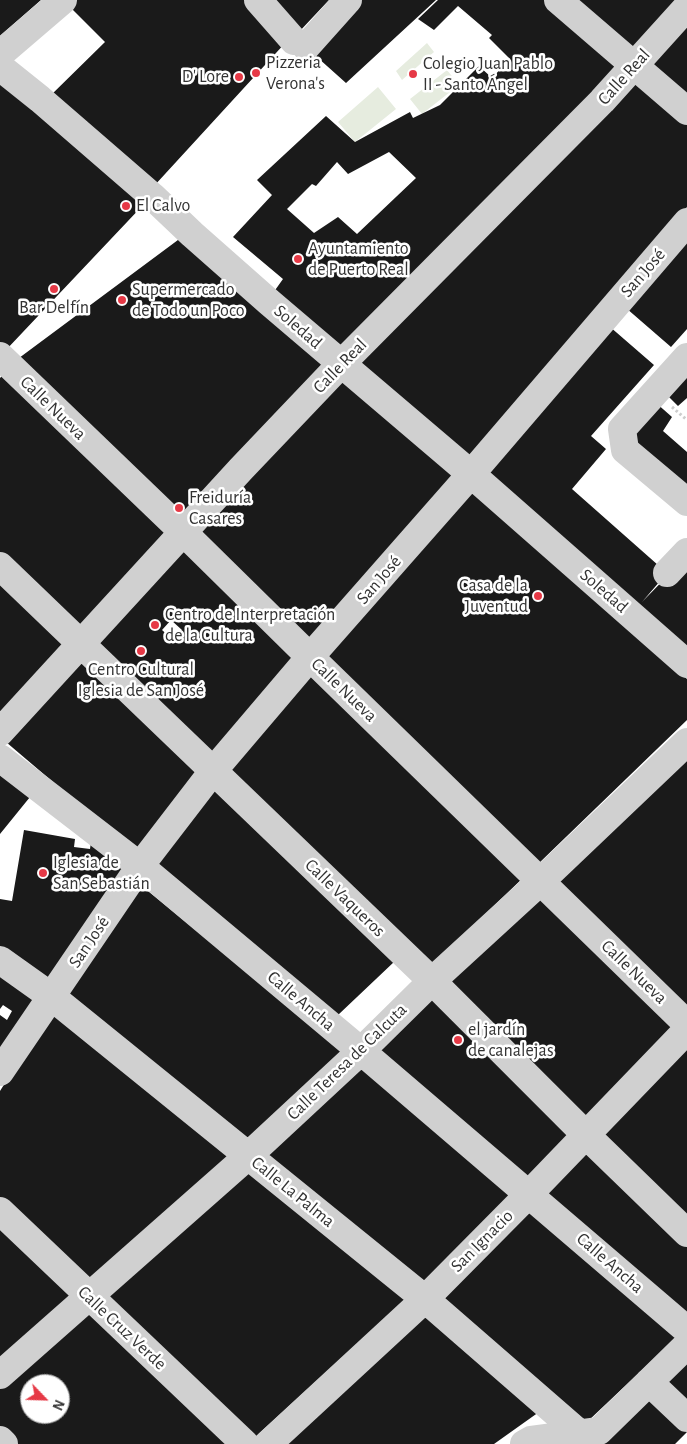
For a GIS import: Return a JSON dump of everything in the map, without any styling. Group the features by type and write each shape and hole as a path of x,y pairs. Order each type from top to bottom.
{"street":[{"path":"0,54 63,0"},
{"path":"258,0 300,44 348,0"},
{"path":"558,0 687,110"},
{"name":"Calle Real","path":"0,732 183,532 341,364 602,101 687,7"},
{"name":"Soledad","path":"0,67 152,196 192,234 471,474 687,664"},
{"name":"San José","path":"0,1072 140,866 212,771 471,474 687,222"},
{"path":"687,357 622,429 625,450 687,502"},
{"name":"Calle Nueva","path":"2,363 183,532 687,1024"},
{"path":"667,573 687,552"},
{"name":"Calle Vaqueros","path":"0,566 432,981 687,1233"},
{"name":"Calle Teresa de Calcuta","path":"0,1375 248,1156 687,742"},
{"name":"Calle Ancha","path":"0,758 140,866 361,1051 687,1330"},
{"name":"Calle La Palma","path":"0,960 52,997 425,1299 578,1433"},
{"name":"San Ignacio","path":"268,1444 425,1299 687,1030"},
{"name":"Calle Cruz Verde","path":"0,1211 245,1444"},
{"path":"524,1444 531,1440 599,1431 687,1346"},
{"path":"649,1382 687,1418"},
{"path":"0,1440 4,1444"}],"shaded area":[{"path":"427,43 434,52 402,80 396,71"},
{"path":"447,70 459,85 422,114 410,99"},
{"path":"378,87 396,109 355,142 338,122"}],"building":[{"path":"0,0 41,0 0,36"},
{"path":"76,0 250,0 287,41 154,186 48,98 105,42 69,6"},
{"path":"269,0 329,0 298,33"},
{"path":"355,0 436,0 346,83 308,49"},
{"path":"438,0 544,0 619,65 342,355 273,293 283,279 233,237 272,195 257,180 326,116 355,142 410,112 413,118 440,105 479,66 492,78 510,59 489,38 492,35 458,6 434,30 418,19","holes":["389,152 416,178 357,234 338,217 314,233 287,209 312,184 316,186 337,162 348,174"]},
{"path":"572,0 681,0 632,52"},
{"path":"687,18 687,97 647,62"},
{"path":"633,77 687,122 687,207 471,457 357,369 359,359"},
{"path":"0,82 145,203 5,351 0,346"},
{"path":"687,236 687,329 671,347 626,308"},
{"path":"182,237 328,364 180,518 15,361"},
{"path":"609,326 654,365 591,436 606,449 572,489 667,573 642,602 687,556 687,653 484,468"},
{"path":"687,365 687,398 678,406 663,391"},
{"path":"4,374 169,529 77,629 0,555 0,378"},
{"path":"343,374 455,477 308,645 195,530"},
{"path":"655,402 672,417 663,431 687,452 687,495 628,443"},
{"path":"466,487 687,679 687,720 536,866 318,656"},
{"path":"184,544 300,656 214,757 90,645","holes":["171,620 182,630 173,640 162,630"]},
{"path":"0,576 69,642 0,715"},
{"path":"80,654 202,772 140,856 6,742"},
{"path":"308,668 525,876 430,967 219,770"},
{"path":"687,754 687,1014 553,883"},
{"path":"0,771 30,797 0,834"},
{"path":"212,781 395,961 338,1015 150,864"},
{"name":"Iglesia de San Sebastián","path":"24,830 75,839 74,847 90,849 91,842 128,870 56,988 0,956 0,899 12,901"},
{"path":"137,882 344,1051 244,1144 63,996"},
{"path":"541,895 678,1026 587,1120 446,983"},
{"path":"0,970 38,1003 0,1061 0,1015 7,1020 12,1011 3,1005 0,1009"},
{"path":"430,997 571,1132 528,1178 377,1049"},
{"path":"52,1008 232,1156 87,1282 0,1200 0,1091"},
{"path":"687,1039 687,1221 595,1132"},
{"path":"359,1066 512,1195 421,1287 262,1156"},
{"path":"586,1148 687,1247 687,1316 542,1192"},
{"path":"248,1170 406,1299 253,1439 100,1296"},
{"path":"528,1208 679,1335 587,1422 438,1299"},
{"path":"0,1222 76,1296 0,1362"},
{"path":"88,1305 235,1444 18,1444 0,1426 0,1387"},
{"path":"421,1311 539,1412 494,1444 282,1444"},
{"path":"687,1363 687,1404 666,1384"},
{"path":"650,1396 687,1432 675,1444 593,1444"}],"place":[{"name":"Pizzeria Verona's","path":"256,73"},
{"name":"Colegio Juan Pablo II - Santo Ángel","path":"413,74"},
{"name":"D' Lore","path":"239,77"},
{"name":"El Calvo","path":"126,206"},
{"name":"Ayuntamiento de Puerto Real","path":"298,259"},
{"name":"Bar Delfín","path":"54,289"},
{"name":"Supermercado de Todo un Poco","path":"122,300"},
{"name":"Freiduría Casares","path":"179,508"},
{"name":"Casa de la Juventud","path":"538,596"},
{"name":"Centro de Interpretación de la Cultura","path":"155,625"},
{"name":"Centro Cultural Iglesia de San José","path":"141,651"},
{"name":"Iglesia de San Sebastián","path":"43,873"},
{"name":"el jardín de canalejas","path":"458,1040"}]}
